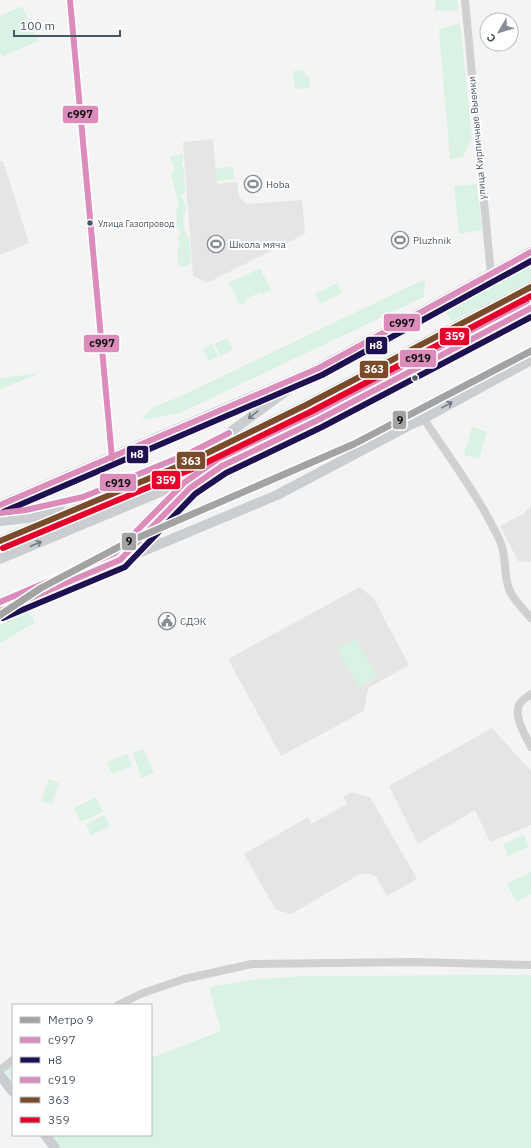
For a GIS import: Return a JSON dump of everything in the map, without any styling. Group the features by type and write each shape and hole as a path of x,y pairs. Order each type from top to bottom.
{"main road":[{"path":"0,505 319,368 531,252"},
{"path":"0,541 193,460 306,405 531,287"},
{"path":"0,559 222,466 318,420 531,308"},
{"path":"0,611 277,495 531,360"},
{"path":"193,460 272,400 319,368"},
{"path":"120,560 190,488 222,466"},
{"path":"0,521 27,518 85,505"},
{"path":"0,1075 12,1091"},
{"path":"46,1136 55,1148"}],"street":[{"path":"70,0 112,458"},
{"name":"улица Кирпичные Выемки","path":"465,0 491,275"},
{"path":"424,418 488,516 505,556 509,590 514,599 531,618"},
{"path":"531,694 521,702 518,710 520,723 531,747"},
{"path":"120,1004 143,993 184,979 252,964 413,962 531,965"},
{"path":"0,1070 12,1061"}],"shaded area":[{"path":"213,139 217,184 237,182 239,197 247,204 302,200 305,234 207,283 193,276 183,142"},
{"path":"0,161 3,161 29,243 0,255"},
{"path":"531,506 531,562 518,561 500,526 523,514"},
{"path":"360,587 374,599 409,665 368,688 364,711 281,756 228,659"},
{"path":"492,728 531,771 531,825 490,842 475,810 418,844 389,786"},
{"path":"351,792 370,797 417,879 387,896 376,877 371,874 360,874 291,914 276,910 244,854 308,817 311,824 347,804 343,797"}],"green space":[{"path":"436,0 457,0 458,10 435,11"},
{"path":"22,6 38,41 2,57 0,53 0,16"},
{"path":"460,23 472,138 463,157 450,159 439,29"},
{"path":"305,70 305,76 309,76 310,88 295,89 293,71"},
{"path":"183,154 183,161 181,163 184,169 185,192 181,195 185,204 186,212 183,215 184,229 189,239 191,262 187,266 180,267 177,256 180,244 177,238 181,233 177,227 176,209 179,206 171,174 175,170 170,157"},
{"path":"233,167 234,179 216,181 215,168"},
{"path":"477,184 482,230 459,234 454,186"},
{"path":"531,257 531,281 452,321 441,306"},
{"path":"260,268 271,290 262,294 261,292 246,299 247,302 240,305 229,283"},
{"path":"425,279 424,297 180,413 141,420 153,407 177,398"},
{"path":"337,283 342,293 320,304 315,294"},
{"path":"227,338 233,350 220,356 214,344"},
{"path":"212,344 218,356 209,361 203,349"},
{"path":"41,373 0,389 0,378"},
{"path":"472,427 487,432 479,459 464,455"},
{"path":"27,611 34,620 34,623 0,643 0,625"},
{"path":"356,638 377,677 359,688 337,649"},
{"path":"143,749 154,773 141,778 133,753"},
{"path":"127,754 132,766 112,774 107,762"},
{"path":"49,779 59,783 52,804 41,801"},
{"path":"96,797 103,812 81,822 74,808"},
{"path":"104,815 110,826 91,835 86,824"},
{"path":"524,835 529,847 508,856 503,844"},
{"path":"531,872 531,894 516,902 507,884"},
{"path":"531,975 531,1148 61,1148 52,1136 152,1136 152,1058 221,1031 209,987 258,979 304,976"},
{"path":"12,1063 12,1082 6,1073 5,1067"}],"metro line":[{"name":"9","path":"0,615 41,588 128,542 354,444 531,351"}],"transit line":[{"name":"с997","path":"70,0 112,458"},
{"name":"с997","path":"0,505 319,368 531,252"},
{"name":"н8","path":"3,512 322,375 531,261"},
{"name":"363","path":"0,541 193,460 306,405 531,287"},
{"name":"359","path":"3,548 197,467 310,412 531,296"},
{"name":"с919","path":"0,602 115,553 185,482 218,459 314,413 527,301"},
{"name":"с997","path":"0,611 120,560 190,488 222,466 318,420 531,308"},
{"name":"н8","path":"3,618 125,567 195,494 226,473 322,427 531,317"},
{"name":"с919","path":"0,513 26,510 83,497 190,453 229,433"}],"place":[{"name":"Hoba","path":"253,184"},
{"name":"Улица Газопровод","path":"90,223"},
{"name":"Pluzhnik","path":"400,240"},
{"name":"Школа мяча","path":"216,244"},
{"name":"СДЭК","path":"167,621"}]}
